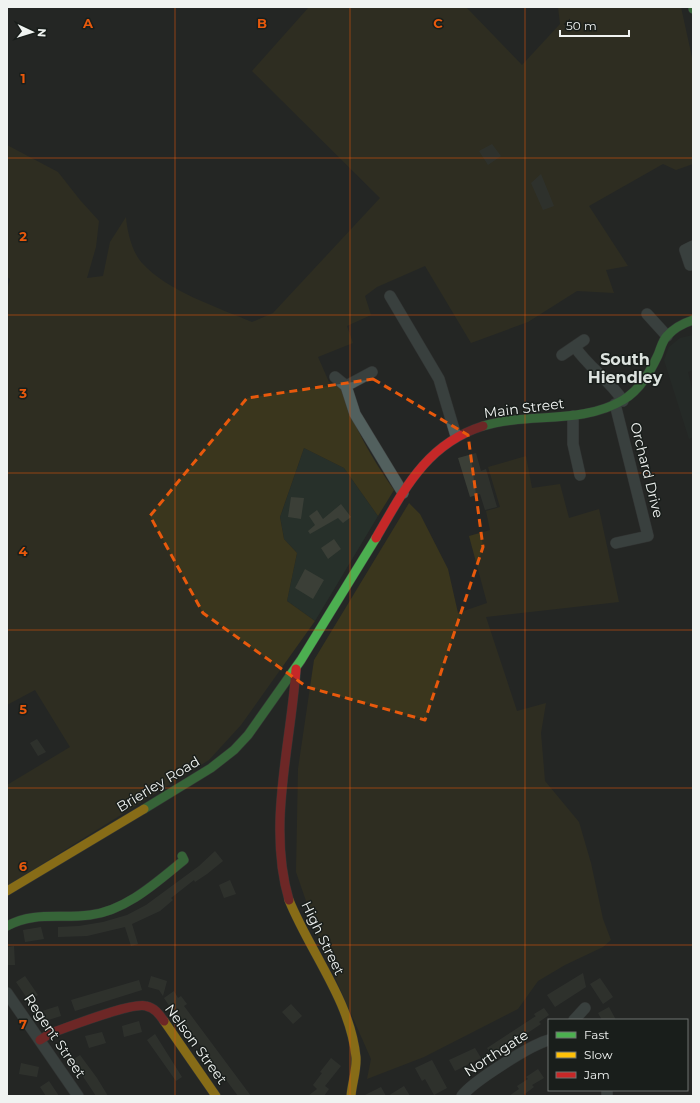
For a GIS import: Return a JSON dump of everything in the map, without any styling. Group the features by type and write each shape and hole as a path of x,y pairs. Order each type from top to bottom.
{"street":[{"path":"690,266 685,250 693,246"},
{"path":"390,296 439,379 456,436"},
{"path":"647,314 666,336 678,327 693,320"},
{"name":"Main Street","path":"296,669 403,493 438,450 456,436 484,426 573,416 593,412 619,403 642,385 648,377 666,336"},
{"path":"562,355 584,340"},
{"path":"575,347 589,366 616,389 619,403"},
{"path":"346,386 372,372"},
{"path":"335,377 346,386 355,414 403,493"},
{"name":"Orchard Drive","path":"616,543 648,536 619,403"},
{"path":"573,416 573,444 580,476"},
{"name":"Brierley Road","path":"7,891 216,765 240,745 296,669"},
{"name":"High Street","path":"296,669 281,816 283,875 290,902 300,928 338,1000 351,1031 356,1059 351,1096"},
{"path":"7,926 13,922 42,915 93,914 116,907 141,893 181,863 184,860 182,856"},
{"name":"Regent Street","path":"7,992 78,1096"},
{"name":"Nelson Street","path":"40,1040 51,1033 132,1006 141,1004 150,1006 158,1012 212,1095"},
{"path":"575,1019 585,1008"},
{"name":"Northgate","path":"462,1096 471,1086 535,1045 548,1040"}],"highlighted area":[{"path":"373,379 468,435 483,547 425,720 307,687 203,613 150,516 247,398"}],"shaded area":[{"path":"309,7 466,7 522,65 560,24 558,7 681,7 693,62 693,164 676,170 663,164 589,206 628,266 606,270 614,293 577,291 528,322 471,343 425,266 377,287 365,296 371,315 347,326 353,343 318,357 329,382 341,387 351,415 363,441 394,490 378,516 344,468 304,448 280,517 284,539 297,553 287,601 315,621 241,725 209,760 7,886 7,785 70,747 35,690 7,705 7,290 10,279 7,277 7,145 58,172 99,221 96,247 87,278 103,276 110,242 126,217 131,241 138,258 152,273 165,282 208,304 252,322 273,313 380,198 252,71"},
{"path":"693,335 693,370 688,372 693,393 693,437 689,439 664,360 669,347 680,338"},
{"path":"304,448 344,468 378,516 315,621 287,601 297,553 284,539 280,517"},
{"path":"526,456 532,488 560,484 569,518 599,509 619,602 486,617 517,711 546,703 541,733 545,781 579,822 591,863 603,919 611,940 603,947 565,965 538,981 518,1009 424,1057 367,1079 371,1059 323,950 296,872 298,769 314,660 409,503 420,514 448,569 458,613 487,603 469,536 490,530 486,511 500,507 488,467"}],"building":[{"path":"492,144 501,156 488,165 479,151"},
{"path":"541,174 554,206 543,210 531,183"},
{"path":"476,453 481,471 486,469 497,507 485,510 480,494 470,497 458,458"},
{"path":"291,497 304,498 301,519 288,517"},
{"path":"341,504 351,517 343,523 338,518 310,534 308,531 315,525 309,516 317,510 323,519"},
{"path":"334,539 341,549 328,559 321,548"},
{"path":"305,569 324,580 313,599 295,588"},
{"path":"37,739 46,752 38,756 30,743"},
{"path":"215,851 223,861 195,882 194,880 171,898 173,900 160,911 132,924 138,944 131,946 125,927 87,936 58,937 58,927 79,926 103,922 127,915 146,905 199,866"},
{"path":"230,880 236,894 224,898 219,885"},
{"path":"41,927 44,939 25,942 23,930"},
{"path":"14,946 15,965 7,965 7,947"},
{"path":"583,973 586,987 555,1007 547,995"},
{"path":"25,976 38,995 29,1001 16,982"},
{"path":"151,976 167,981 163,996 159,990 148,987"},
{"path":"600,978 613,997 603,1004 590,984"},
{"path":"139,980 142,990 75,1011 71,1000"},
{"path":"174,991 178,998 181,996 187,1004 184,1006 251,1096 238,1096 176,1012 174,1013 164,998"},
{"path":"291,1004 302,1016 293,1024 282,1012"},
{"path":"58,1006 61,1016 42,1022 39,1012"},
{"path":"609,1007 615,1019 601,1019 598,1013"},
{"path":"544,1008 549,1015 539,1022 541,1024 493,1056 487,1048 536,1016 534,1014"},
{"path":"139,1021 142,1032 124,1037 122,1026"},
{"path":"102,1032 106,1043 89,1048 85,1036"},
{"path":"155,1034 182,1077 176,1081 147,1040"},
{"path":"475,1048 481,1058 455,1071 449,1060"},
{"path":"80,1055 108,1096 96,1096 82,1075 80,1077 69,1062"},
{"path":"331,1058 341,1066 325,1086 329,1089 324,1096 308,1096 317,1089 313,1085 322,1073 320,1072"},
{"path":"432,1060 447,1088 434,1095 425,1079 422,1081 415,1068"},
{"path":"21,1063 39,1067 37,1077 19,1074"},
{"path":"538,1069 544,1078 532,1085 534,1087 522,1096 509,1096 519,1089 517,1086 528,1079 526,1077"},
{"path":"49,1081 59,1096 46,1096 40,1087"},
{"path":"404,1086 410,1096 388,1096"},
{"path":"381,1087 386,1096 363,1096"}],"traffic: fast":[{"path":"483,426 500,422 590,413 607,408 623,400 635,391 644,380 652,368 665,338 679,326 693,320"},
{"path":"144,809 211,768 234,750 248,735 301,660 376,538"},
{"path":"7,926 17,921 37,917 90,915 116,908 152,886 184,860 182,856"}],"traffic: slow":[{"path":"7,891 144,809"},
{"path":"289,900 307,938 338,996 346,1016 356,1057 356,1067 351,1096"},
{"path":"164,1021 216,1096"}],"traffic: jam":[{"path":"376,538 407,486 431,457 446,444 463,434 483,426"},
{"path":"289,900 283,872 280,843 280,814 296,669"},
{"path":"40,1040 51,1033 85,1021 114,1011 138,1006 152,1008 164,1021"}],"district":[{"name":"South Hiendley","path":"625,368"}]}
